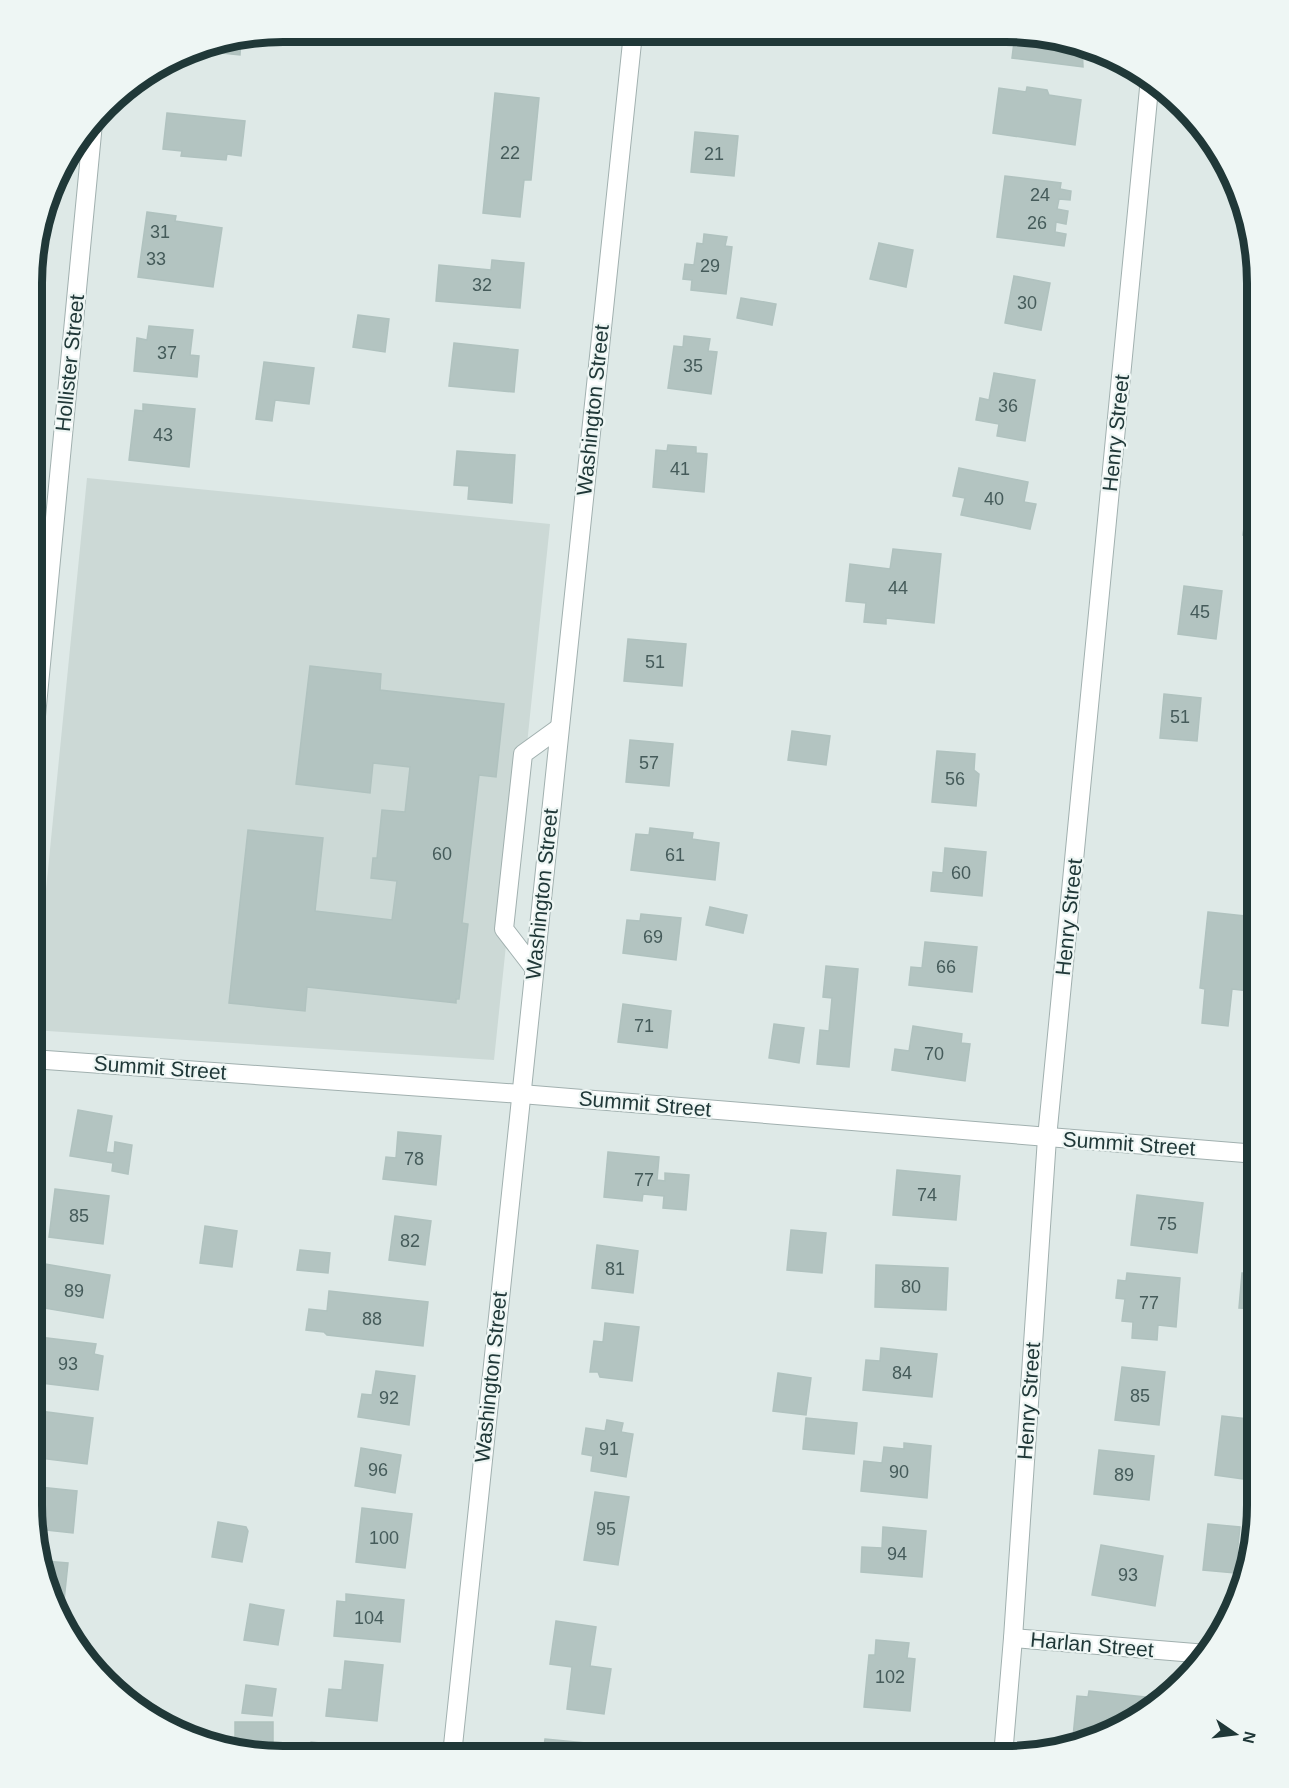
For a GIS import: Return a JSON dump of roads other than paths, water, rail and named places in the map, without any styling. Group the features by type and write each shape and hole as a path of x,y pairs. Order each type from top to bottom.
{"street":[{"name":"Washington Street","path":"453,1746 632,42"},
{"name":"Henry Street","path":"1004,1746 1047,1137 1149,89"},
{"name":"Hollister Street","path":"42,653 92,136"},
{"path":"534,968 504,929 505,917 523,754 559,728"},
{"name":"Summit Street","path":"42,1060 521,1094 1247,1153"},
{"name":"Harlan Street","path":"1013,1638 1196,1653"}]}
